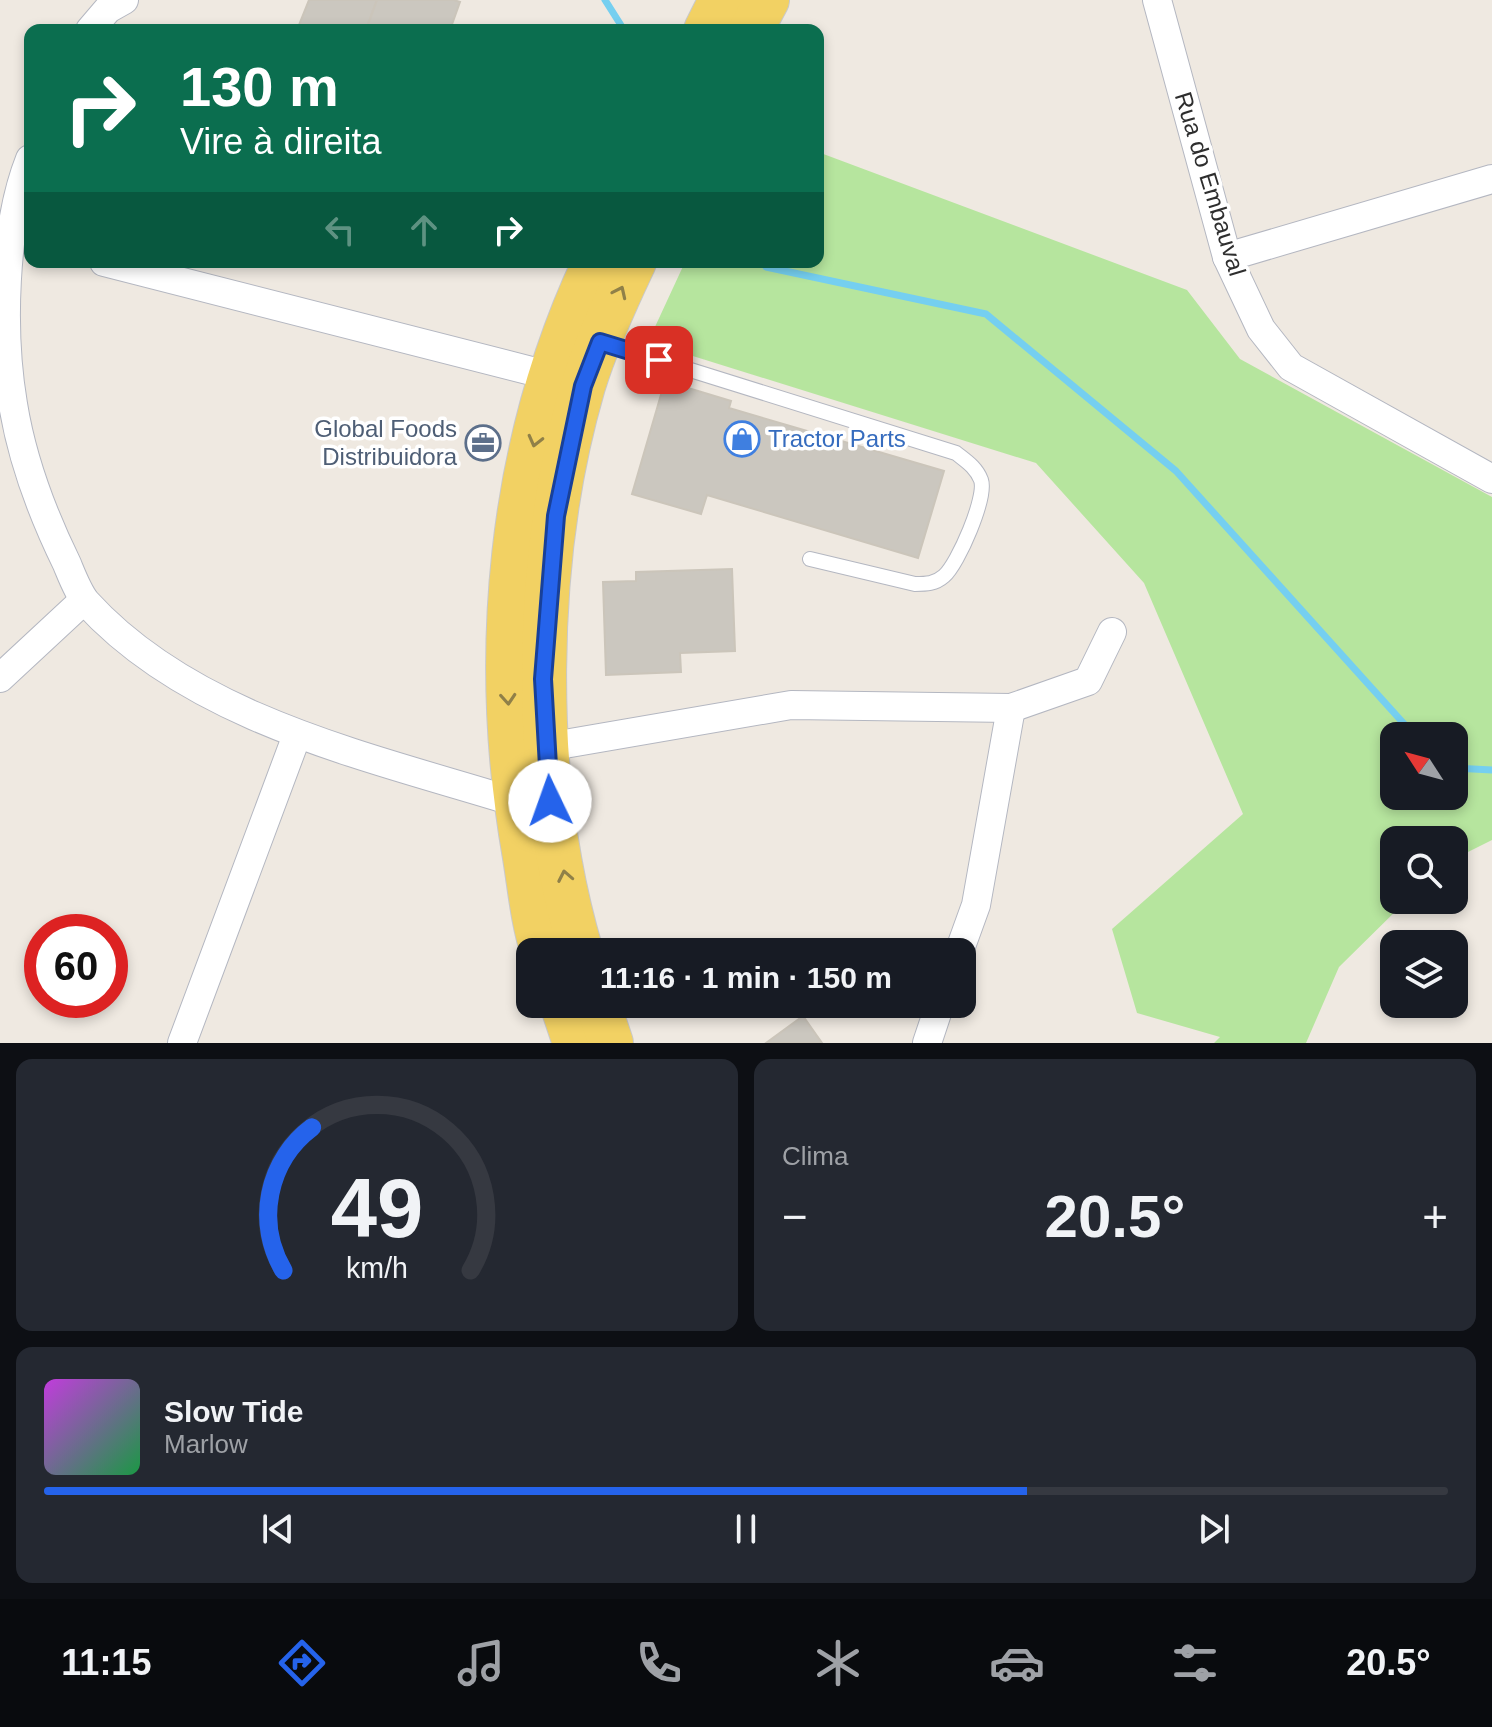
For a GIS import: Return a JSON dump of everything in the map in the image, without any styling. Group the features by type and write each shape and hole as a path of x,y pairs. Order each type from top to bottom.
{"main road":[{"path":"709,24 721,0"},
{"path":"754,24 767,0"},
{"path":"540,938 515,802 506,669 513,555 528,467 551,376 593,268"},
{"path":"578,938 550,801 543,679 556,516 583,386 631,268"},
{"path":"567,1018 575,1043"},
{"path":"603,1018 611,1043"}],"street":[{"name":"Rua do Embauval","path":"1157,0 1227,257 1261,329 1291,367 1492,479"},
{"path":"24,173 5,359 19,442 47,522 84,600 166,670 297,735 515,802"},
{"path":"1227,257 1492,179"},
{"path":"128,268 551,376"},
{"path":"0,678 84,600"},
{"path":"547,747 791,705 1011,708 1088,681 1112,632"},
{"path":"964,938 976,905 1011,708"},
{"path":"182,1043 297,735"},
{"path":"927,1043 935,1018"}],"lane":[{"path":"600,342 956,453 973,466 982,482 981,498 956,559 944,576 931,584 915,584 810,559"}],"green space":[{"path":"824,154 1187,290 1240,359 1492,497 1492,840 1468,852 1468,826 1380,826 1380,914 1393,914 1339,967 1306,1043 1214,1043 1220,1037 1137,1013 1112,929 1243,814 1144,583 1036,463 648,342 682,268 824,268"}],"building":[{"path":"309,0 377,0 368,24 299,24"},
{"path":"377,0 460,2 452,24 368,24"},
{"name":"Tractor Parts","path":"665,381 731,401 729,408 944,471 918,558 707,495 701,514 632,494"},
{"path":"732,569 735,651 680,653 681,672 606,675 603,582 636,581 636,572"},
{"path":"804,1018 822,1043 766,1043"}],"waterway":[{"path":"605,0 620,24"},
{"path":"771,268 986,314 1176,471 1402,722"},
{"path":"1468,769 1492,770"}],"place":[{"name":"Tractor Parts","path":"742,439"},
{"name":"Global Foods Distribuidora","path":"483,443"}],"route":[{"path":"550,801 543,679 556,516 583,386 600,342 659,360"}]}
